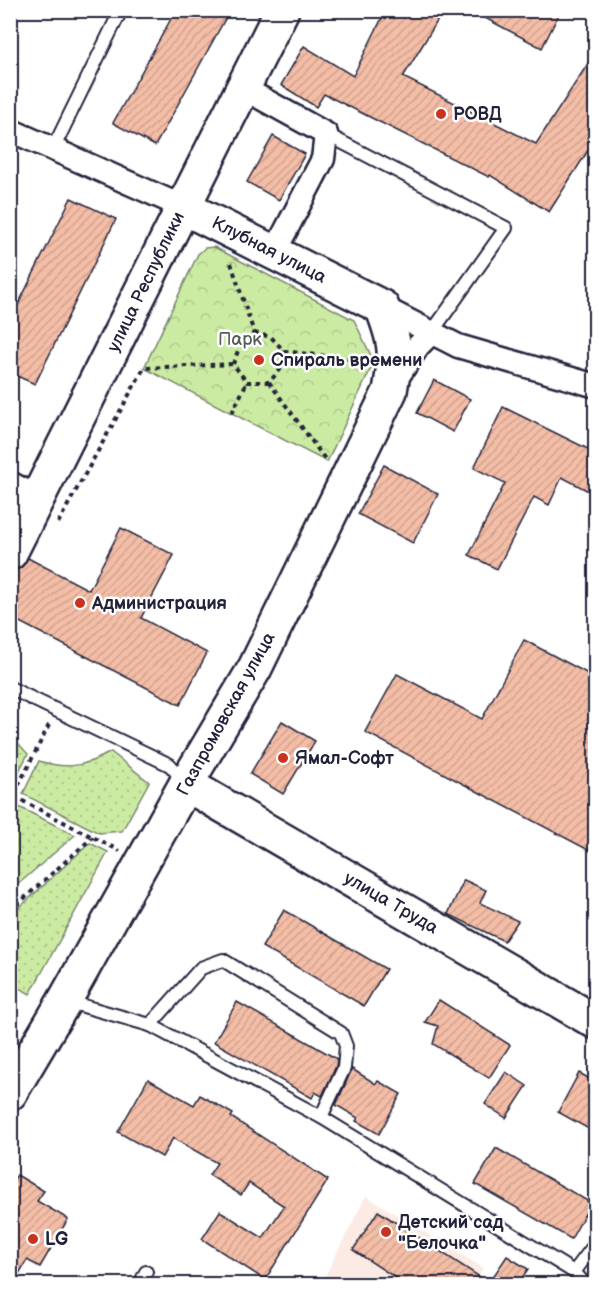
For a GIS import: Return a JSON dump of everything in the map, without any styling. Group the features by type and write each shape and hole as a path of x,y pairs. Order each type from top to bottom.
{"street":[{"name":"улица Республики","path":"10,553 24,490 183,207 282,10"},
{"path":"243,87 326,134 323,159 274,253"},
{"name":"Клубная улица","path":"10,130 183,207 382,307"},
{"path":"382,307 458,346 596,386"},
{"path":"382,307 394,337 395,365 390,391"},
{"name":"Газпромовская улица","path":"10,1093 186,784 255,668 390,391 418,346 432,332"},
{"name":"улица Труда","path":"186,784 596,1022"}],"lane":[{"path":"53,149 121,10"},
{"path":"326,134 506,228 432,332"},
{"path":"10,688 170,765 186,784"},
{"path":"150,1025 201,968 223,960 341,1033 346,1046 344,1068 321,1117"},
{"path":"65,1000 150,1025 321,1117 574,1272 585,1284"},
{"path":"574,1272 596,1242"},
{"path":"140,1284 146,1272"}],"path":[{"path":"238,235 228,254 254,333"},
{"path":"233,364 241,343 254,333"},
{"path":"247,382 269,382 280,370 284,351 271,337 254,333"},
{"path":"233,364 247,382"},
{"path":"54,532 144,368 233,364"},
{"path":"232,413 247,382"},
{"path":"269,382 327,462"},
{"path":"10,802 56,710"},
{"path":"12,796 126,854"},
{"path":"10,911 93,837"}],"shaded area":[{"name":"Детский сад \"Белочка\"","path":"366,1196 483,1268 473,1284 321,1284"}],"green space":[{"name":"Парк","path":"214,247 354,320 374,362 327,462 144,368 198,254 205,248"},
{"path":"10,731 28,754 11,786"},
{"path":"111,752 149,782 122,831 99,833 23,794 39,761 67,766 76,765 93,761"},
{"path":"19,807 75,835 16,886 11,880 11,823"},
{"path":"90,843 108,852 30,994 11,983 11,915"}],"building":[{"path":"176,10 230,10 155,146 113,123"},
{"path":"386,10 444,10 403,77 536,144 596,51 596,138 549,212 490,175 489,177 324,94 316,107 281,85 304,46 353,76"},
{"path":"470,10 561,10 542,48"},
{"path":"273,136 305,154 279,200 247,182"},
{"path":"71,198 116,219 35,384 10,373 10,321"},
{"path":"434,380 470,399 453,432 417,413"},
{"path":"503,407 596,453 596,495 562,477 549,505 534,497 497,569 469,555 505,483 474,468"},
{"path":"384,465 438,494 413,543 358,514"},
{"name":"Администрация","path":"121,528 174,555 141,618 207,653 180,705 10,617 11,572 21,568 28,558 89,590"},
{"path":"524,640 596,678 596,854 365,732 397,674 482,719"},
{"name":"Ямал-Софт","path":"282,721 315,741 283,794 250,774"},
{"path":"464,880 486,890 480,903 518,921 504,941 448,914"},
{"path":"284,910 386,969 364,1006 262,947"},
{"path":"439,1000 510,1045 489,1078 433,1044 438,1026 425,1022"},
{"path":"237,1002 337,1059 322,1096 315,1092 312,1098 214,1042"},
{"path":"352,1069 376,1084 378,1081 401,1094 379,1134 356,1121 358,1118 336,1105"},
{"path":"506,1072 527,1086 506,1118 485,1104"},
{"path":"579,1073 596,1082 596,1133 558,1112"},
{"path":"148,1079 194,1105 200,1095 233,1114 231,1117 328,1180 265,1280 202,1239 220,1211 263,1238 284,1206 249,1183 241,1195 209,1175 217,1163 173,1138 162,1157 118,1132"},
{"path":"496,1148 591,1203 571,1239 475,1184"},
{"name":"LG","path":"17,1175 44,1191 37,1201 68,1219 40,1267 27,1260 13,1284 10,1284 10,1185"},
{"path":"378,1211 489,1283 507,1256 528,1269 518,1284 405,1284 353,1250"}],"place":[{"name":"РОВД","path":"441,114"},
{"name":"Спираль времени","path":"259,360"},
{"name":"Администрация","path":"80,603"},
{"name":"Ямал-Софт","path":"283,758"},
{"name":"Детский сад \"Белочка\"","path":"386,1232"},
{"name":"LG","path":"33,1239"}]}
